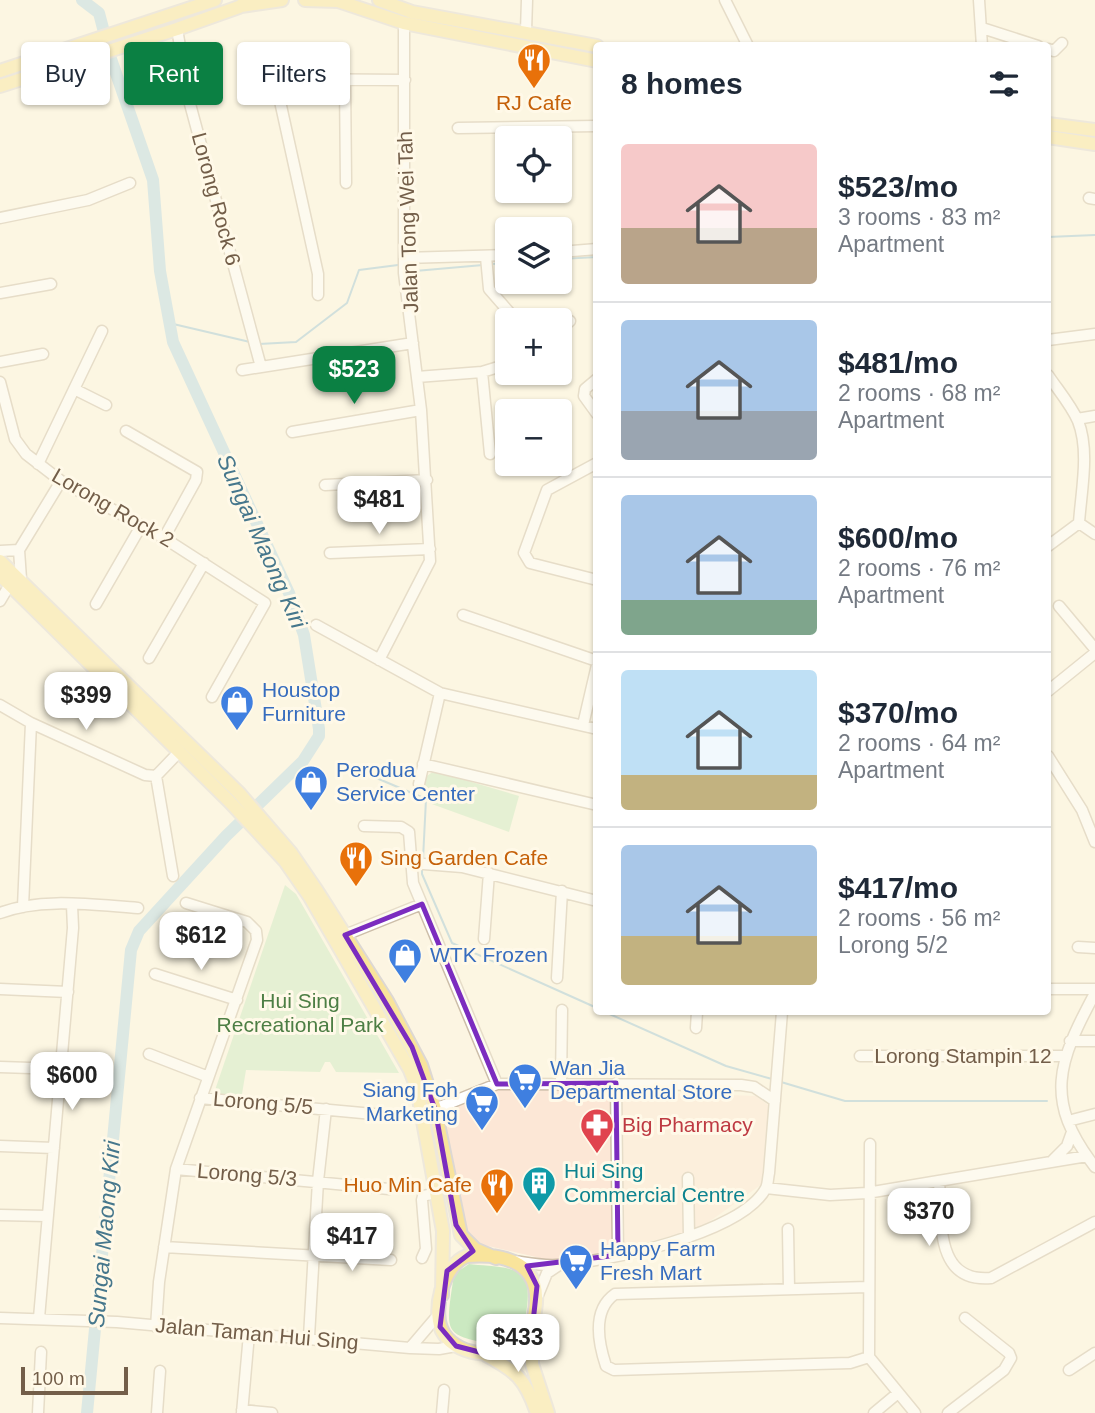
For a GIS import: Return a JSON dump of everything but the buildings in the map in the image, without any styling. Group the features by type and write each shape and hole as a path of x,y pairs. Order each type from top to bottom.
{"main road":[{"path":"0,71 215,0"},
{"path":"0,86 177,29 244,3 282,0"},
{"path":"305,0 337,1 404,23 593,60"},
{"path":"379,0 593,45"},
{"path":"542,34 555,43 593,52"},
{"path":"1051,124 1095,130"},
{"path":"1051,137 1095,144"},
{"path":"0,563 10,575 10,579 178,752 234,797"},
{"path":"10,579 234,797 317,891 412,1047 435,1109 456,1225 467,1243 496,1258"},
{"path":"266,831 310,897 410,1070 417,1088 443,1231 442,1295"},
{"path":"532,1331 526,1341 508,1352 483,1353 456,1346 443,1334 439,1314 447,1271 456,1261 467,1255 513,1261 533,1278 538,1295 532,1331 532,1364 548,1413"},
{"path":"483,1353 522,1378 537,1413"}],"street":[{"path":"526,32 527,0"},
{"path":"724,0 746,42"},
{"path":"979,0 982,42"},
{"name":"Jalan Tong Wei Tah","path":"379,660 428,568 430,549 422,410 404,264 404,23"},
{"path":"982,27 1026,42"},
{"name":"Lorong Rock 6","path":"177,29 190,104 261,367"},
{"path":"1051,50 1054,51 1062,43"},
{"path":"350,80 405,80"},
{"path":"281,105 318,274 318,295"},
{"path":"345,105 346,183"},
{"path":"458,128 593,126"},
{"path":"0,218 88,200 130,183"},
{"path":"572,251 593,249"},
{"path":"404,264 495,258"},
{"path":"486,260 489,289 506,308"},
{"path":"0,293 51,284"},
{"path":"38,464 102,331"},
{"path":"1051,340 1095,334"},
{"path":"242,370 413,343"},
{"path":"0,362 43,354"},
{"path":"417,377 482,372 495,368"},
{"path":"482,372 490,454"},
{"path":"1051,380 1077,419 1081,432 1083,466 1079,523 1051,544"},
{"path":"593,382 585,389 584,396 593,408"},
{"name":"Lorong Rock 2","path":"0,386 15,439 38,464 61,481 164,538 265,603 212,696"},
{"path":"74,389 106,405"},
{"path":"292,432 422,410"},
{"path":"1077,419 1095,416"},
{"path":"126,431 197,472 196,480 164,538"},
{"path":"593,465 547,491 524,553 530,563 593,579"},
{"path":"325,485 427,480"},
{"path":"0,601 18,569 19,550 61,481"},
{"path":"1079,523 1095,534"},
{"path":"96,604 141,526"},
{"path":"330,553 430,549"},
{"path":"0,551 19,550"},
{"path":"149,658 204,563"},
{"path":"1051,688 1095,651 1059,606"},
{"path":"463,615 593,662"},
{"path":"316,625 440,694 593,728"},
{"path":"583,725 593,681"},
{"path":"419,784 440,694"},
{"path":"0,705 127,768 156,776"},
{"path":"23,906 32,723"},
{"path":"156,776 178,752"},
{"path":"1051,761 1082,810 1095,842"},
{"path":"423,764 593,804"},
{"path":"156,776 173,876"},
{"path":"364,826 406,829 411,839 411,875 496,1084"},
{"path":"413,864 489,873 593,900"},
{"path":"484,939 489,873"},
{"path":"557,978 562,891"},
{"path":"156,1326 164,1247 176,1170 206,1076 237,1000 257,940 256,931 247,922 186,903"},
{"path":"345,934 422,904"},
{"path":"39,1318 68,992 72,905"},
{"path":"0,913 23,906 138,908"},
{"path":"1079,947 1095,948"},
{"path":"155,974 237,1000"},
{"path":"0,989 68,992"},
{"path":"1051,989 1095,991 1070,1041 1060,1089 1072,1132 1095,1167"},
{"path":"561,1084 562,1010"},
{"path":"696,1028 697,1015"},
{"path":"513,1261 559,1265 618,1255 690,1237 734,1218 766,1188 782,1015"},
{"path":"1070,1041 1095,1041"},
{"path":"149,1054 206,1076"},
{"name":"Lorong Stampin 12","path":"860,1056 1065,1056"},
{"path":"0,1067 61,1069"},
{"path":"615,1083 618,1255"},
{"path":"435,1109 496,1084 741,1085 767,1093 775,1101"},
{"name":"Lorong 5/5","path":"200,1098 384,1115"},
{"path":"310,1337 318,1181 326,1109"},
{"path":"1068,1121 1095,1114"},
{"path":"1049,1163 1067,1146 1072,1132"},
{"path":"870,1143 872,1183 867,1192 869,1357 915,1413"},
{"path":"0,1146 54,1148"},
{"path":"766,1188 830,1195 867,1192 1087,1156"},
{"name":"Lorong 5/3","path":"176,1170 389,1189"},
{"path":"688,1178 690,1237"},
{"path":"939,1181 945,1252 964,1275 977,1279 991,1278 1095,1222"},
{"path":"422,1258 426,1235 422,1200 423,1196 436,1193"},
{"path":"0,1215 47,1216"},
{"path":"788,1229 789,1289"},
{"path":"164,1247 391,1260"},
{"path":"538,1295 547,1273 559,1265"},
{"path":"868,1287 615,1294 607,1299 599,1314 606,1366 614,1370 850,1363 869,1357"},
{"path":"410,1348 439,1314"},
{"name":"Jalan Taman Hui Sing","path":"0,1318 88,1320 310,1337 410,1348 439,1349 456,1346"},
{"path":"948,1413 1004,1370 1011,1358 1009,1353 965,1318"},
{"path":"249,1334 242,1412 272,1413"},
{"path":"38,1413 41,1352"},
{"path":"1069,1370 1095,1353"},
{"path":"157,1413 160,1371"},
{"path":"442,1413 444,1390"},
{"path":"874,1413 898,1393"}],"highlighted area":[{"path":"422,904 497,1084 616,1083 618,1255 527,1266 537,1286 532,1331 508,1351 483,1353 456,1346 440,1327 447,1271 473,1251 456,1225 435,1109 412,1047 345,935"}],"shaded area":[{"path":"497,1087 756,1096 771,1107 762,1184 699,1229 613,1251 553,1261 475,1243 459,1220 440,1113"}],"green space":[{"path":"434,771 519,796 509,832 429,803 426,793 420,790 424,778"},
{"name":"Hui Sing Recreational Park","path":"285,885 296,894 399,1073 336,1072 330,1062 325,1062 320,1072 246,1070 242,1094 213,1096"},
{"path":"469,1264 511,1269 525,1280 528,1302 525,1319 520,1335 512,1343 505,1346 469,1339 452,1330 449,1310 454,1274"}],"waterway":[{"name":"Sungai Maong Kiri","path":"82,0 99,13 111,59 153,180 160,271 173,342 289,593 304,635 319,729 319,736 303,761 226,836 139,931 131,950 87,1413"},
{"path":"1051,237 1095,235"},
{"path":"572,258 593,257"},
{"path":"259,344 296,342 347,303 359,270 398,265"},
{"path":"407,265 415,271 483,265"},
{"path":"169,323 250,342"},
{"path":"367,774 426,799 423,859"},
{"path":"422,868 422,874 452,943 593,1006"},
{"path":"612,1015 726,1066 772,1079"},
{"path":"781,1082 845,1101 1047,1101"}],"place":[{"name":"RJ Cafe","path":"534,90"},
{"name":"Houstop Furniture","path":"237,732"},
{"name":"Perodua Service Center","path":"311,812"},
{"name":"Sing Garden Cafe","path":"356,888"},
{"name":"WTK Frozen","path":"405,985"},
{"name":"Wan Jia Departmental Store","path":"525,1110"},
{"name":"Siang Foh Marketing","path":"482,1132"},
{"name":"Big Pharmacy","path":"597,1155"},
{"name":"Hui Sing Commercial Centre","path":"539,1213"},
{"name":"Huo Min Cafe","path":"497,1215"},
{"name":"Happy Farm Fresh Mart","path":"576,1291"}]}
